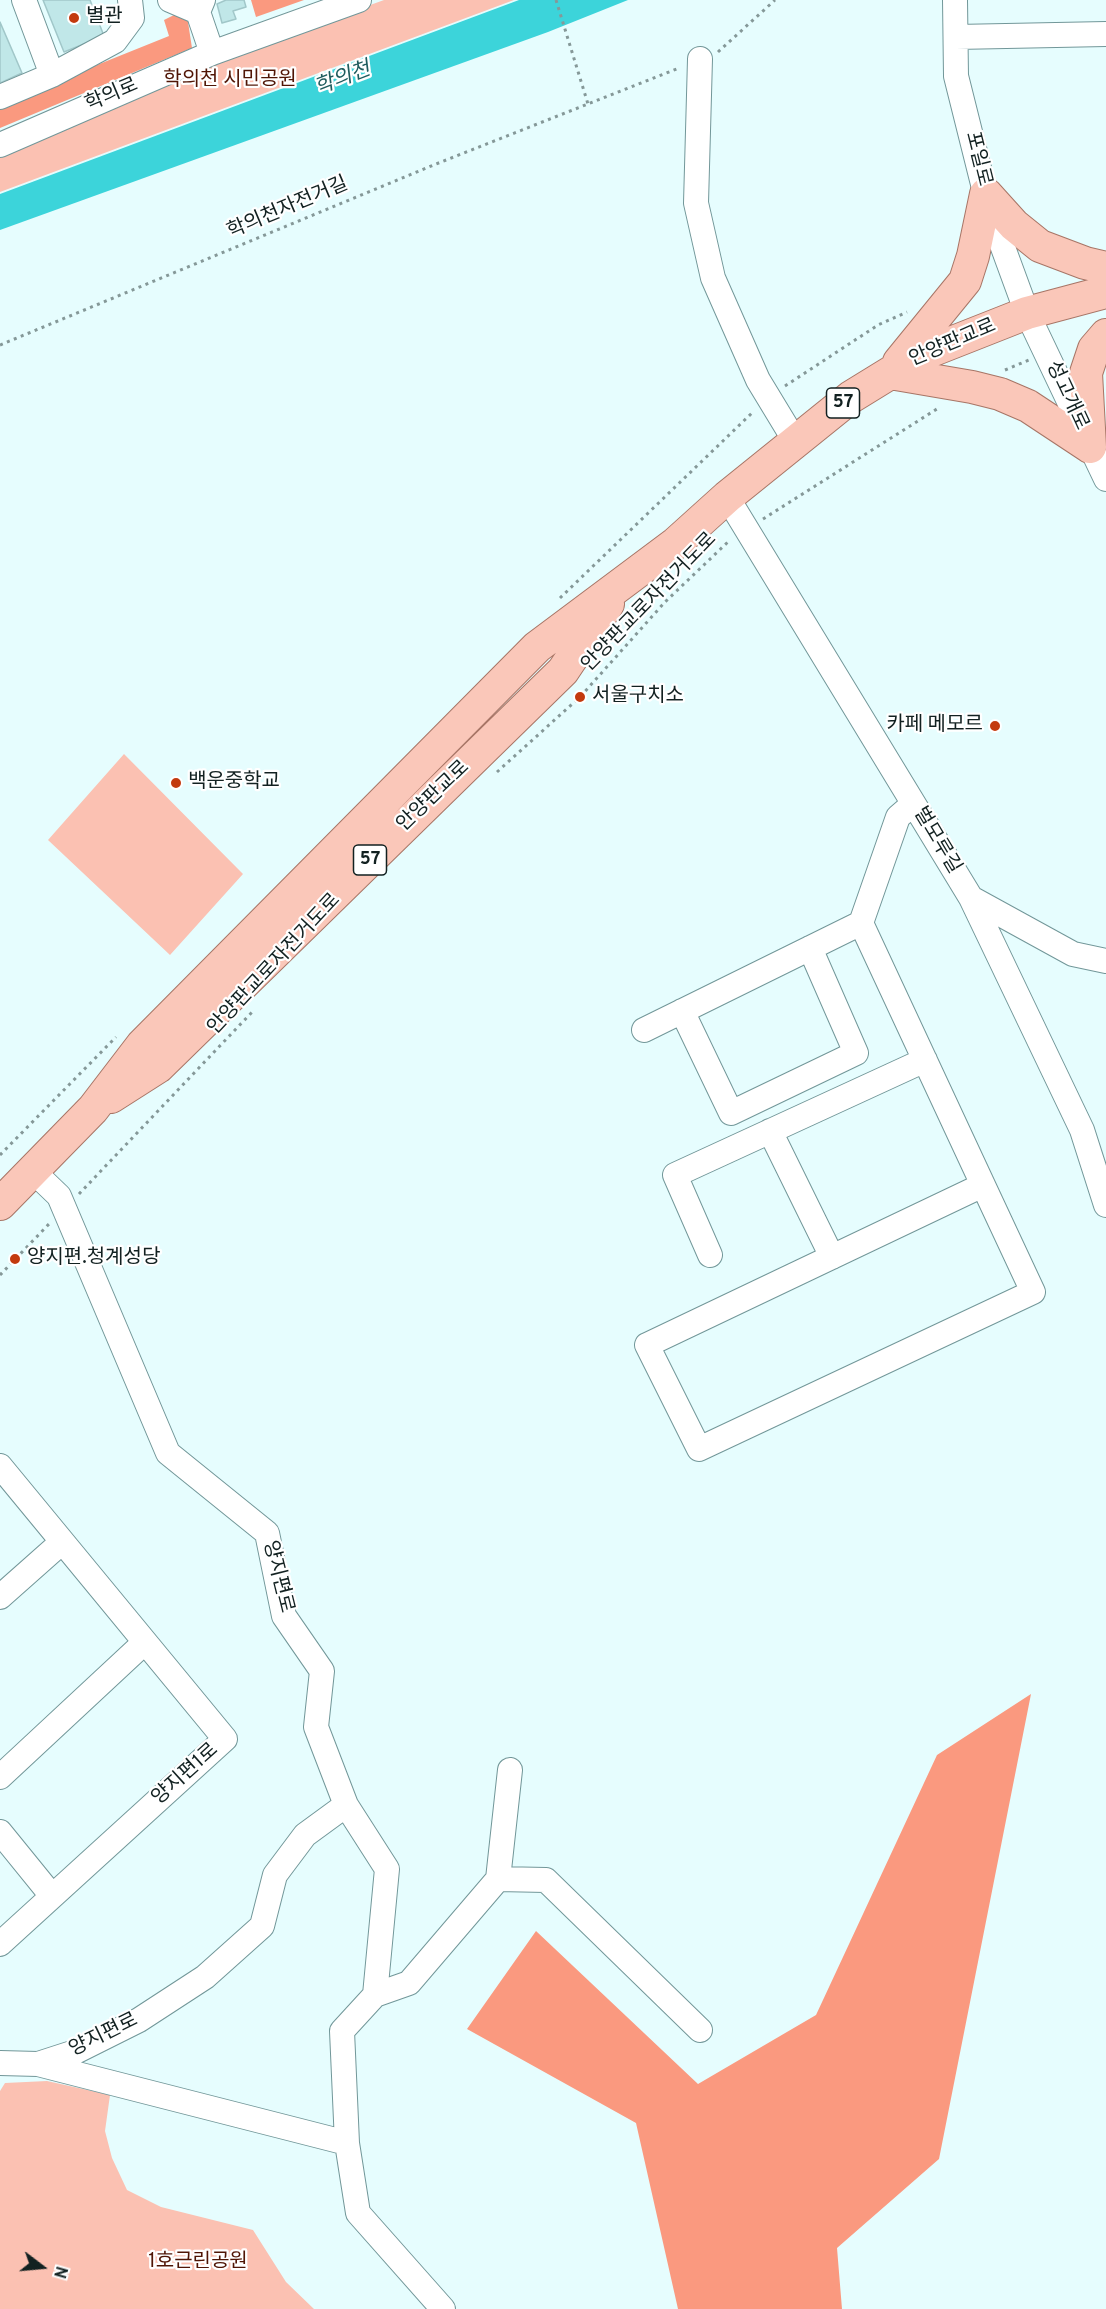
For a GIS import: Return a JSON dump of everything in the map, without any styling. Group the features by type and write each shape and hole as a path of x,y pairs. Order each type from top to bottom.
{"main road":[{"path":"986,194 1014,225 1040,246 1085,263 1106,268"},
{"path":"986,194 974,256 965,281 890,373 992,392 1028,406 1090,447"},
{"name":"안양판교로","path":"0,1204 93,1109 142,1045 537,647 676,543 795,441 851,397 918,356 1027,313 1106,292"},
{"path":"1090,447 1086,373 1094,349 1106,335"}],"street":[{"path":"24,0 52,75"},
{"path":"0,97 52,75 115,41 132,18 130,0"},
{"path":"170,0 201,6 212,53"},
{"name":"학의로","path":"0,145 212,53 359,0"},
{"name":"포일로","path":"955,0 956,76 986,194 1027,313"},
{"path":"956,37 1106,34"},
{"path":"700,59 696,203 713,278 758,380 795,441"},
{"name":"성고개로","path":"1027,313 1106,480"},
{"name":"벌모루길","path":"728,497 971,898 1082,1130 1097,1147 1105,1195"},
{"path":"913,804 898,817 861,923 1033,1292 699,1449 647,1345 983,1185"},
{"path":"971,898 1073,954 1106,961"},
{"path":"644,1030 861,923"},
{"path":"682,1011 731,1113 856,1053 810,948"},
{"path":"710,1255 675,1175 925,1060"},
{"path":"770,1131 832,1257"},
{"name":"양지편로","path":"0,2063 38,2064 75,2052 139,2020 205,1977 262,1926 275,1875 305,1835 346,1805 316,1727 322,1671 284,1616 267,1533 168,1453 59,1196 33,1171"},
{"name":"양지편1로","path":"0,1466 225,1739 0,1944"},
{"path":"0,1597 62,1542"},
{"path":"0,1777 145,1642"},
{"path":"443,2309 358,2213 347,2143 342,2031 375,1995 409,1983 498,1879 510,1770"},
{"path":"346,1805 387,1869 375,1995"},
{"path":"0,1832 52,1896"},
{"path":"498,1879 546,1880 700,2030"},
{"path":"38,2064 347,2143"}],"path":[{"name":"학의천자전거길","path":"0,345 436,164 588,104 556,0"},
{"path":"992,392 1005,370 1046,353"},
{"name":"안양판교로자전거도로","path":"492,777 580,697 665,602 731,539 939,407 949,405"},
{"name":"안양판교로자전거도로","path":"0,1275 155,1116 261,1002"}],"green space":[{"name":"학의천 시민공원","path":"384,0 514,0 0,192 0,154 216,61"},
{"path":"124,754 243,874 170,955 48,840"},
{"name":"1호근린공원","path":"47,2081 110,2095 105,2131 112,2158 127,2190 161,2207 253,2230 286,2282 314,2309 0,2309 0,2091 5,2083"}],"shaded area":[{"path":"251,0 304,0 256,17"},
{"path":"186,9 192,48 0,128 0,104 169,36 164,20"},
{"path":"1031,1694 939,2159 837,2248 842,2309 678,2309 636,2123 467,2029 536,1931 698,2084 816,2015 937,1755"}],"water":[{"name":"학의천","path":"519,0 628,0 548,32 0,230 0,194"}],"building":[{"name":"별관","path":"43,0 90,0 104,36 64,52"},
{"path":"226,0 244,0 246,7 233,11 236,19 222,23 217,4"},
{"path":"0,22 22,73 0,83"}],"place":[{"name":"별관","path":"74,18"},
{"name":"서울구치소","path":"580,697"},
{"name":"카페 메모르","path":"995,726"},
{"name":"백운중학교","path":"176,783"},
{"name":"양지편.청계성당","path":"15,1259"}]}
